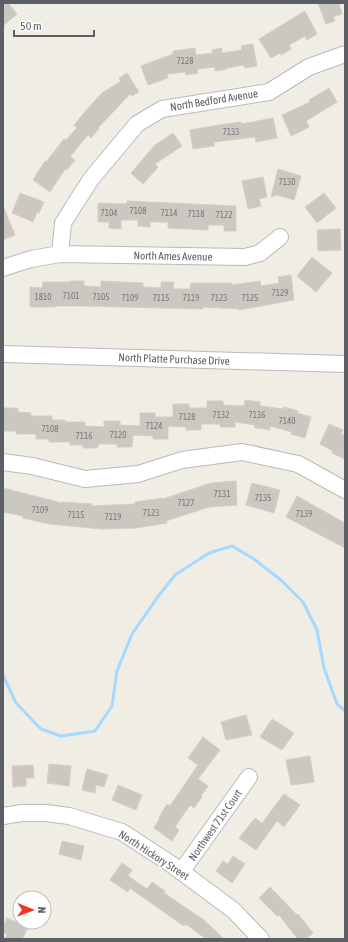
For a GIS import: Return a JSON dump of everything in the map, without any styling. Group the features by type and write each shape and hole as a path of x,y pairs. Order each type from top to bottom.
{"street":[{"name":"North Bedford Avenue","path":"60,254 63,223 91,179 137,124 162,108 269,92 309,67 345,54"},
{"name":"North Ames Avenue","path":"3,268 31,259 60,254 245,257 260,253 280,237"},
{"name":"North Platte Purchase Drive","path":"3,354 345,364"},
{"path":"3,462 32,466 85,479 138,474 182,460 242,452 298,464 345,490"},
{"name":"Northwest 71st Court","path":"181,872 249,777"},
{"name":"North Hickory Street","path":"3,816 22,813 46,813 69,816 122,832 171,864 233,910 261,939"}],"building":[{"path":"3,3 8,3 17,14 3,26"},
{"path":"318,3 339,3 342,14 333,17 335,21 326,24"},
{"path":"305,11 317,34 307,40 305,36 289,45 291,49 281,55 280,53 271,58 259,39"},
{"path":"253,44 257,66 245,68 244,65 215,71 215,67 197,69 198,73 186,75 185,72 167,74 168,78 148,85 141,66 173,54 173,51 195,48 196,55 213,53 212,50 222,48 222,53 242,50 241,46"},
{"path":"127,73 139,92 132,96 130,94 98,128 99,129 91,138 88,135 70,157 75,160 67,170 65,169 50,192 33,180 45,161 46,162 64,139 66,140 77,128 74,125 89,107 102,93 121,81 119,78"},
{"path":"329,88 337,102 306,121 309,127 291,136 282,115 310,102 309,100"},
{"path":"273,118 277,138 256,142 255,137 214,142 214,146 193,149 190,130 241,122 242,124"},
{"path":"173,133 182,146 155,164 158,167 143,184 131,173 155,145"},
{"path":"278,169 301,176 294,200 277,195 271,197"},
{"path":"263,177 267,197 259,199 261,206 248,209 242,181"},
{"path":"20,193 44,202 39,213 37,212 33,222 12,213"},
{"path":"324,193 336,208 317,223 305,207"},
{"path":"127,201 236,206 236,231 224,231 224,225 208,225 208,230 168,228 168,222 150,222 150,227 138,226 138,220 121,220 121,229 109,228 109,222 98,222 98,203 127,204"},
{"path":"3,206 15,235 3,240"},
{"path":"340,229 341,250 318,251 317,230"},
{"path":"312,257 332,273 316,292 297,276"},
{"path":"291,275 294,300 239,310 203,307 203,309 83,306 30,307 30,287 42,288 43,282 84,281 84,286 101,287 101,281 143,283 143,287 161,288 161,282 174,282 173,289 190,289 191,283 232,283 232,285 260,281 261,286 279,283 278,277"},
{"path":"245,400 260,402 260,406 283,409 284,407 311,417 305,438 291,434 292,432 270,426 270,430 255,428 255,425 235,422 235,427 220,427 220,424 201,424 201,430 186,430 186,427 168,426 168,439 153,439 153,436 133,435 132,447 117,447 117,444 98,444 98,448 83,448 83,445 70,445 70,442 49,442 49,439 36,439 36,434 16,434 16,431 3,431 3,408 18,408 18,412 31,413 31,416 52,416 52,420 65,420 65,422 85,422 85,426 104,427 104,421 120,421 120,425 140,426 140,413 155,413 155,417 173,417 173,404 189,404 189,408 207,408 207,401 223,401 223,405 244,406"},
{"path":"329,424 343,430 341,434 345,435 345,459 332,453 333,451 320,444"},
{"path":"236,481 237,505 209,507 166,521 167,523 136,528 102,529 49,524 3,512 3,488 62,503 92,504 92,506 135,504 135,502 163,499 211,483"},
{"path":"252,483 280,490 274,513 246,505"},
{"path":"297,496 345,523 345,548 286,517"},
{"path":"246,715 252,735 226,740 221,722"},
{"path":"272,719 294,733 282,750 260,737"},
{"path":"203,737 220,750 198,779 208,786 194,808 190,805 175,827 179,830 172,841 154,828 167,804 170,806 198,765 188,758"},
{"path":"310,756 314,782 291,785 286,760"},
{"path":"49,764 71,766 69,786 47,783"},
{"path":"33,765 34,778 26,778 26,786 13,787 12,766"},
{"path":"87,769 108,775 104,787 96,785 95,793 82,790"},
{"path":"118,785 142,795 136,810 112,800"},
{"path":"284,794 300,805 284,827 277,821 256,850 239,838 255,818 262,823"},
{"path":"62,841 84,846 81,860 59,854"},
{"path":"233,856 245,864 232,883 216,871 223,861 228,864"},
{"path":"122,863 132,870 128,876 147,889 152,882 165,891 164,893 204,920 224,939 206,939 186,924 184,926 178,922 130,888 128,892 110,880"},
{"path":"270,887 297,915 298,914 313,933 306,939 298,939 279,915 277,916 259,898"},
{"path":"7,918 12,920 12,930 27,930 22,939 5,939 7,934 3,932 3,927"}],"waterway":[{"path":"3,675 16,703 41,729 61,736 95,731 112,706 117,671 132,634 157,598 175,575 209,553 232,546 254,559 282,581 303,602 317,630 324,668 337,704 345,711"}]}
